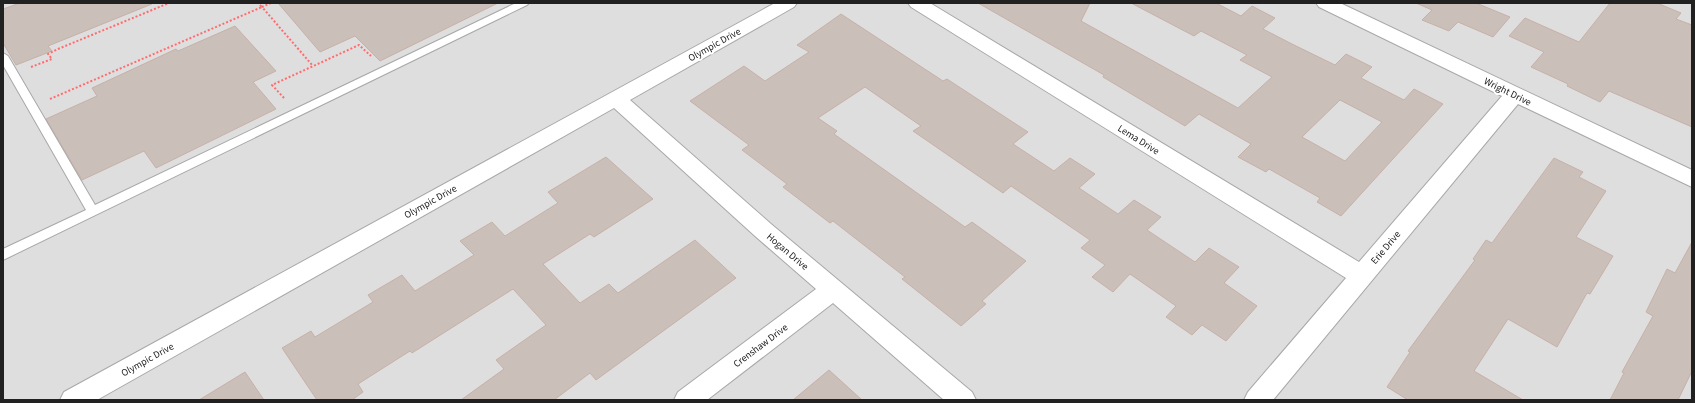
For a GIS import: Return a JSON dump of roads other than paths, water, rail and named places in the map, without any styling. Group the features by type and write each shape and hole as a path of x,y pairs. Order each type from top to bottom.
{"street":[{"name":"Olympic Drive","path":"73,400 788,3"},
{"name":"Lema Drive","path":"917,3 1361,275"},
{"name":"Wright Drive","path":"1325,3 1692,179"},
{"name":"Erie Drive","path":"1257,400 1515,94"},
{"name":"Hogan Drive","path":"616,98 763,230 963,400"},
{"name":"Crenshaw Drive","path":"687,400 833,290"}],"lane":[{"path":"3,255 92,210 524,3"},
{"path":"3,56 92,210"}]}
